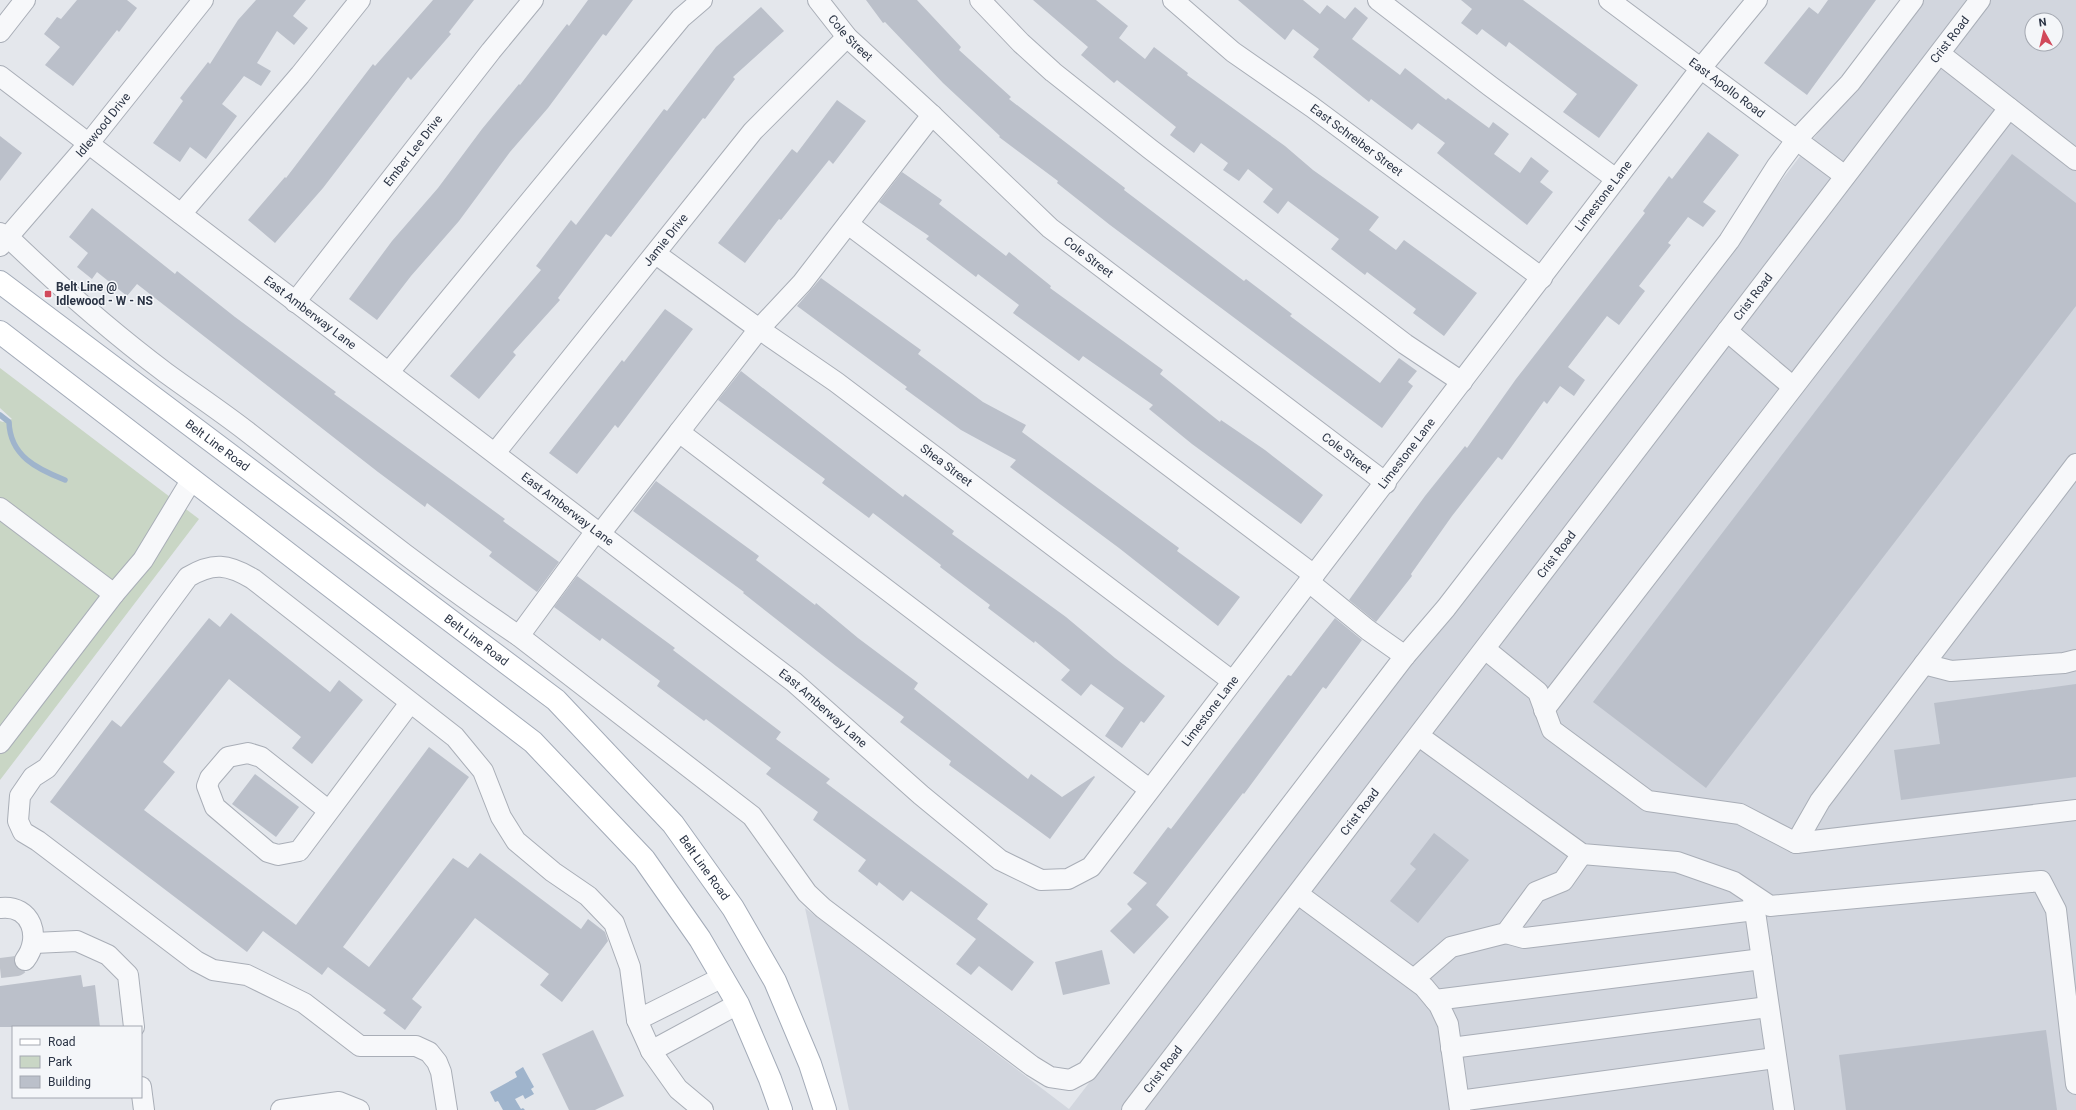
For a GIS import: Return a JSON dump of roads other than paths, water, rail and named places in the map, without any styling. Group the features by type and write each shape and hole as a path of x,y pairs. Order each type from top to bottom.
{"main road":[{"name":"Belt Line Road","path":"0,282 556,700 673,824 733,908 774,981 810,1064 825,1110"},
{"path":"0,332 533,742 644,859 700,939 738,1004 770,1078 781,1110"}],"street":[{"path":"0,32 25,0"},
{"name":"Idlewood Drive","path":"3,239 89,143 203,0"},
{"path":"181,214 300,75 360,0"},
{"name":"Ember Lee Drive","path":"295,302 491,51 533,0"},
{"path":"389,372 681,18 702,0"},
{"name":"Cole Street","path":"818,0 847,37 932,115 1050,228 1386,483"},
{"path":"980,0 1020,44 1120,125 1386,330 1462,382"},
{"name":"East Schreiber Street","path":"1173,0 1233,52 1312,107 1542,278"},
{"path":"1378,0 1616,180"},
{"name":"East Apollo Road","path":"1609,0 1845,176"},
{"name":"Limestone Lane","path":"1041,880 1068,878 1091,867 1149,789 1386,483 1701,68 1756,0"},
{"path":"3,239 165,372 243,429 402,553 519,636 752,816 806,892 823,908 1032,1066 1050,1077 1070,1080 1087,1071 1405,656 1446,608 1729,241 1776,166 1796,139 1850,82 1913,0"},
{"name":"Crist Road","path":"1132,1110 1485,650 1980,0"},
{"name":"Jamie Drive","path":"495,453 656,254 753,131 847,37"},
{"path":"1940,54 2076,160"},
{"name":"East Amberway Lane","path":"0,76 794,682 921,795 1000,860 1041,880"},
{"path":"1544,710 2009,108"},
{"path":"519,636 598,532 679,432 758,329 802,283 932,115"},
{"path":"848,224 1312,579 1368,630 1405,656"},
{"name":"Shea Street","path":"656,254 758,329 836,382 1232,682"},
{"path":"1727,331 1793,387"},
{"path":"679,432 1149,789"},
{"path":"1796,843 1820,801 2076,464"},
{"path":"0,743 114,594 144,560 192,479"},
{"path":"0,508 114,594"},
{"path":"447,1110 441,1072 437,1062 429,1052 416,1046 360,1046 304,1003 247,975 213,970 196,961 38,841 23,832 18,821 20,796 33,777 47,768 188,577 202,569 218,566 237,569 253,579 455,737 482,771 501,817 516,840 553,872 588,896 614,923 630,967 637,1020 651,1051 678,1089 703,1110"},
{"path":"1485,650 1538,692 1552,730 1648,802 1740,814 1796,843 2076,810"},
{"path":"1924,664 1951,671 2064,663 2076,660"},
{"path":"329,811 261,757 248,753 228,757 210,778 208,786 215,807 268,852 278,855 299,851 329,811 410,703"},
{"path":"1418,736 1582,854 1677,862 1734,882 1754,903 1784,1110"},
{"path":"1506,933 1536,892 1564,882 1582,854"},
{"path":"1414,979 1451,947 1506,933 1524,938 1754,903 1770,906 2041,881 2056,910 2076,1084"},
{"path":"1298,894 1414,979 1424,987 1435,1000 1448,1024 1459,1105 1776,1058"},
{"path":"0,908 15,909 24,915 30,923 34,932 34,943 31,952 25,960"},
{"path":"34,943 77,941 108,955 128,975 134,1026"},
{"path":"1435,1000 1762,959"},
{"path":"637,1020 723,978"},
{"path":"651,1051 738,1004"},
{"path":"1451,1048 1768,1007"},
{"path":"142,1095 144,1110"},
{"path":"281,1110 339,1102 359,1110"}],"water":[{"path":"523,1067 534,1087 531,1089 534,1094 525,1099 523,1095 515,1099 521,1109 523,1108 525,1110 503,1110 498,1101 495,1102 490,1092 517,1077 515,1072"}],"waterway":[{"path":"0,415 9,422 14,444 27,460 35,466 65,480"}],"tunnel":[{"path":"0,968 17,966 25,960"}],"place":[{"name":"Belt Line @ Idlewood - W - NS","path":"48,294"}]}
